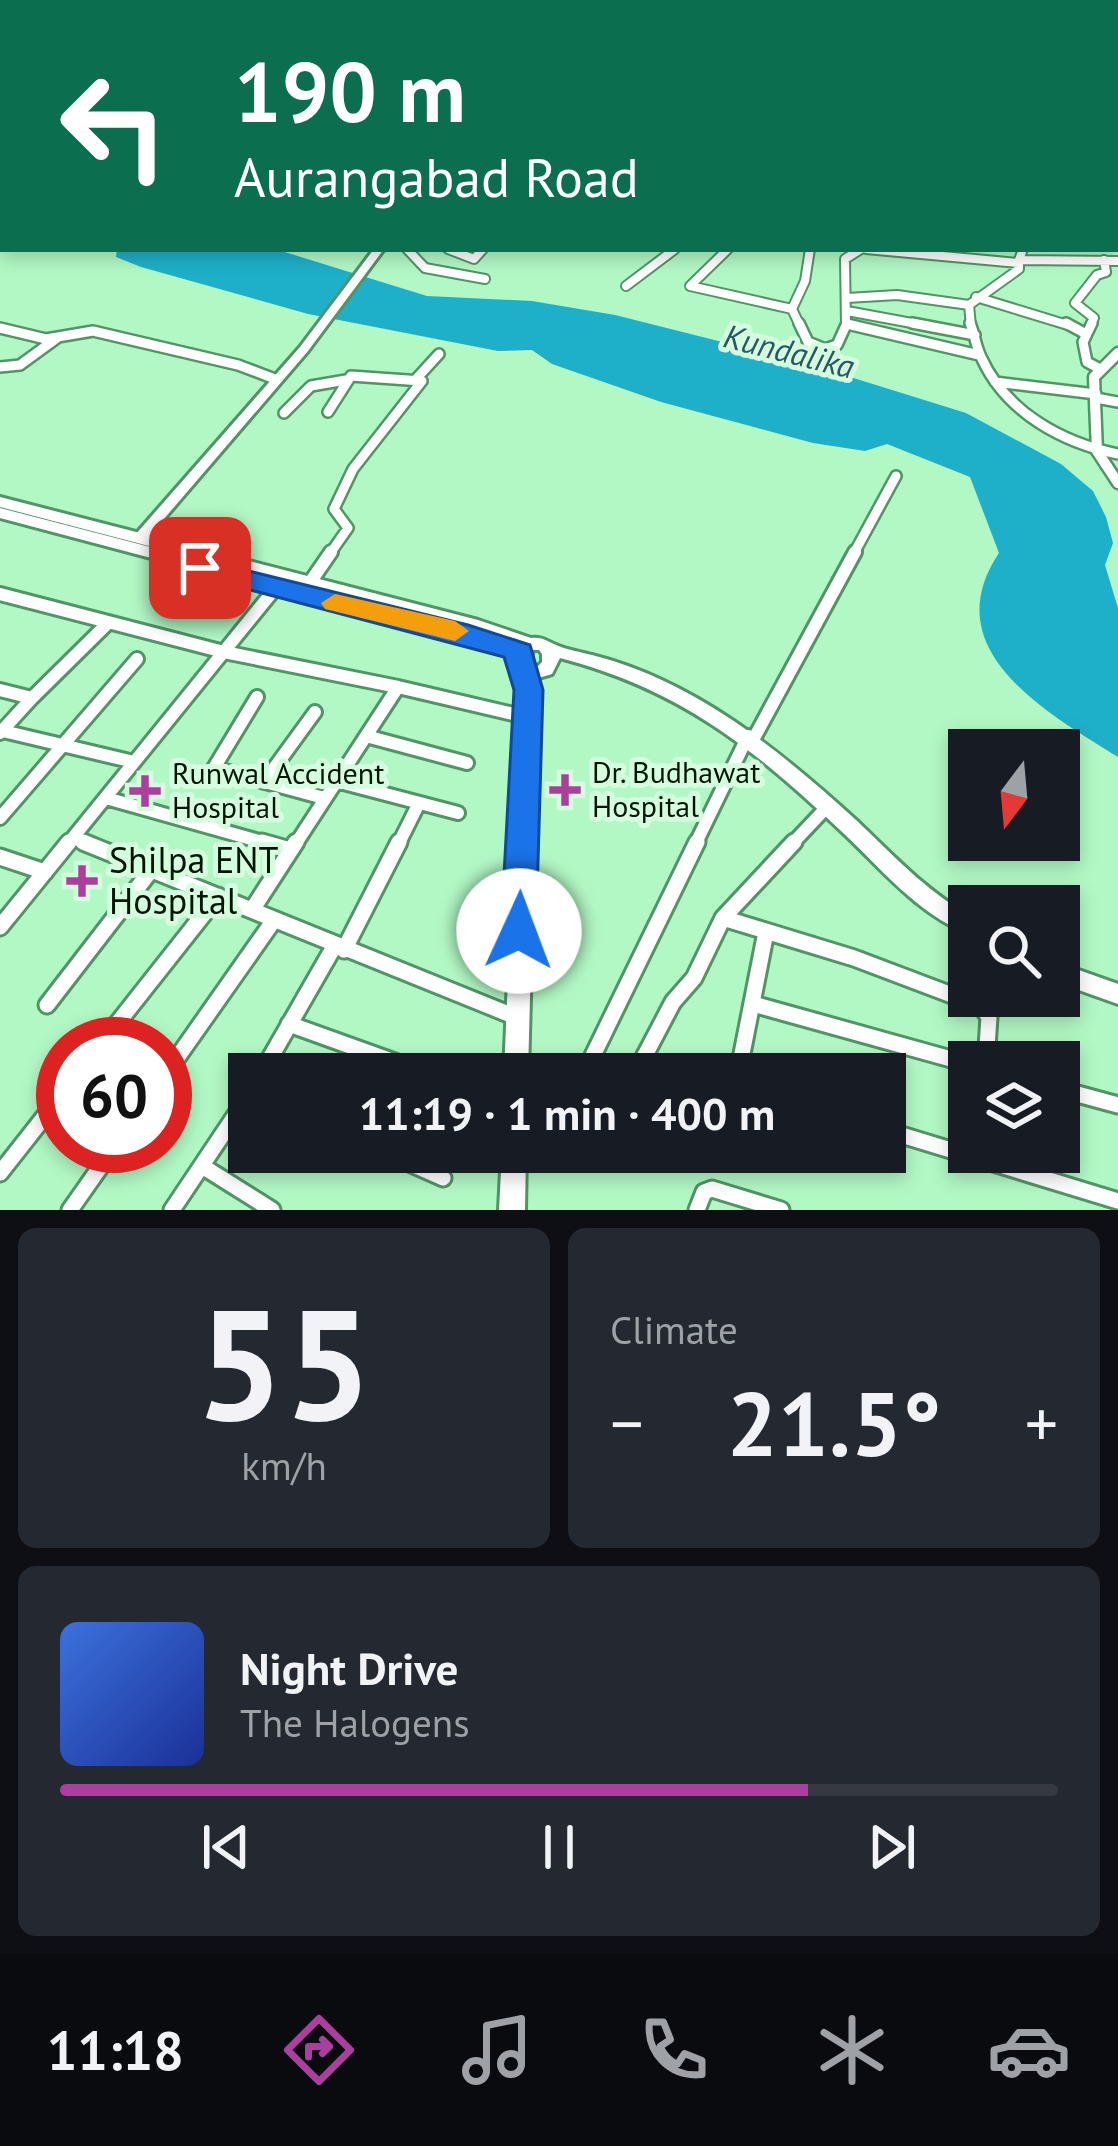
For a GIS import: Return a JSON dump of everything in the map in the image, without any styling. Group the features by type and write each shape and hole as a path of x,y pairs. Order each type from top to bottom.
{"main road":[{"path":"140,538 192,482 378,252"},
{"path":"0,502 140,538 280,583 309,584 478,626 538,658"},
{"path":"0,513 280,583 538,658 583,656 678,691 751,738 933,905 948,913"},
{"path":"516,1053 526,717 538,658"},
{"path":"1080,980 1118,994"},
{"path":"512,1210 517,1173"}],"street":[{"path":"410,252 425,268 485,278"},
{"path":"626,286 670,252"},
{"path":"725,252 690,286 792,309"},
{"path":"792,309 805,281 810,252"},
{"path":"792,309 808,342 825,349 837,345 847,324 845,259 854,252"},
{"path":"904,252 1118,261"},
{"path":"1020,257 1019,269 973,301 967,319 979,355 994,382 1060,437 1118,454"},
{"path":"1100,369 1087,362 1086,334 1095,319 1075,302 1106,272 1104,260"},
{"path":"847,298 897,295 973,301 1056,319 1086,334"},
{"path":"847,311 975,335"},
{"path":"847,324 979,355"},
{"path":"0,328 40,338 93,331 238,364 275,379"},
{"path":"0,367 20,365 59,336"},
{"path":"1118,352 1094,377 1097,451 1118,483"},
{"path":"417,378 439,354"},
{"path":"284,413 311,386 356,375 417,378 422,383 349,477 334,509 348,528 309,584"},
{"path":"328,412 346,380"},
{"path":"994,382 1118,402"},
{"path":"594,1053 751,738 896,476"},
{"path":"0,927 280,583"},
{"path":"0,594 224,652 526,717"},
{"path":"1,732 108,623"},
{"path":"0,818 136,659"},
{"path":"252,910 398,687"},
{"path":"0,690 32,698"},
{"path":"257,697 213,766 324,798"},
{"path":"263,782 315,712"},
{"path":"1,732 134,762"},
{"path":"366,736 467,763"},
{"path":"336,781 458,813"},
{"path":"106,797 290,850"},
{"path":"273,1053 340,948 419,803"},
{"path":"645,1053 673,1002 694,978 723,918 826,808"},
{"path":"73,838 516,1017"},
{"path":"0,857 45,872"},
{"path":"47,1005 152,869"},
{"path":"122,1017 218,896"},
{"path":"0,901 18,905"},
{"path":"723,918 854,958 981,1006 989,1017 987,1041"},
{"path":"192,1037 274,920"},
{"path":"742,1053 766,932"},
{"path":"1080,984 1118,1005"},
{"path":"753,1004 948,1058"},
{"path":"289,1024 370,1053"},
{"path":"1080,1095 1118,1106"},
{"path":"0,1172 36,1127"},
{"path":"172,1210 228,1127"},
{"path":"906,1136 948,1147"},
{"path":"202,1166 272,1210"},
{"path":"70,1210 97,1173"},
{"path":"432,1173 443,1178"},
{"path":"1033,1173 1118,1202"},
{"path":"697,1210 704,1192 712,1190 782,1210"}],"water":[{"path":"117,252 285,252 427,296 532,301 615,315 802,362 966,413 1061,464 1093,491 1106,517 1113,543 1105,565 1118,608 1118,757 1032,698 989,648 980,619 982,588 999,553 970,477 887,444 865,451 813,443 661,402 552,364 532,350 498,351 308,314 116,257"}],"slow traffic":[{"path":"335,603 455,631"}],"place":[{"name":"Dr. Budhawat Hospital","path":"565,790"},
{"name":"Runwal Accident Hospital","path":"145,791"},
{"name":"Shilpa ENT Hospital","path":"82,881"}],"route":[{"path":"200,568 468,634 520,652 529,690 519,931"}],"water label":[{"name":"Kundalika","path":"789,351"}]}
